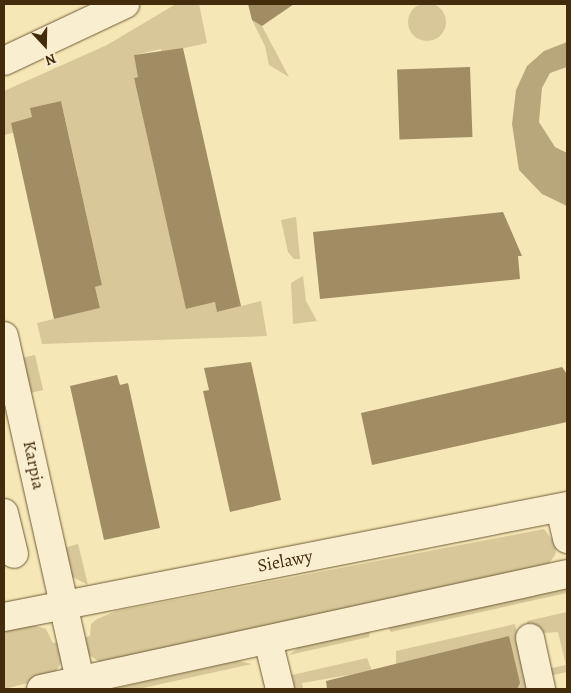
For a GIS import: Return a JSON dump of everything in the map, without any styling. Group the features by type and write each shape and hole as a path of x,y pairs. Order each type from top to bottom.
{"street":[{"path":"4,61 125,4"},
{"name":"Karpia","path":"4,336 80,680"},
{"path":"564,507 567,539"},
{"name":"Sielawy","path":"4,617 63,600 564,507"},
{"path":"4,513 14,554"},
{"path":"41,689 567,574"},
{"path":"530,638 541,689"},
{"path":"268,640 280,689"}],"shaded area":[{"path":"427,3 440,9 446,22 440,35 427,41 414,35 408,22 414,9"},
{"path":"176,4 199,4 207,43 162,53 161,49 134,55 142,76 134,78 187,309 215,302 218,312 261,301 267,336 42,344 37,323 100,308 95,287 102,285 81,191 74,192 78,176 61,101 31,108 32,117 11,123 16,132 4,135 4,91 107,45"},
{"path":"252,20 262,26 289,77 269,65 265,46"},
{"path":"567,42 567,67 550,73 542,88 539,122 555,147 567,153 567,206 542,194 519,170 512,124 516,90 527,66 544,51"},
{"path":"296,217 300,259 294,259 288,252 281,220"},
{"path":"303,276 306,301 317,321 293,324 291,283"},
{"path":"35,355 43,390 28,393 20,358"},
{"path":"544,529 557,546 555,555 545,569 104,665 88,654 82,638 90,636 91,624 97,619 116,611"},
{"path":"78,544 88,585 71,576 64,548"},
{"path":"567,589 567,593 391,632 388,627"},
{"path":"567,612 567,672 549,676 548,669 566,665 558,632 529,634 527,621"},
{"path":"29,624 46,629 53,643 61,642 63,660 52,677 4,689 4,629"},
{"path":"515,624 530,689 517,689 509,636 396,665 396,651"},
{"path":"370,631 369,637 289,655 299,647"},
{"path":"367,658 372,671 302,683 303,689 295,689 292,675"},
{"path":"238,661 252,664 138,689 112,689"}],"building":[{"path":"248,4 294,4 262,26 252,20"},
{"path":"183,48 241,306 217,312 215,302 186,309 134,78 138,77 134,55"},
{"path":"470,67 472,137 399,140 397,70"},
{"path":"61,101 102,285 95,287 100,308 54,319 11,123 32,117 30,108"},
{"path":"503,212 522,256 518,256 520,279 320,299 313,232"},
{"path":"251,362 281,500 230,512 203,391 209,390 204,368"},
{"path":"562,367 567,374 567,422 372,465 361,413"},
{"path":"117,375 120,385 128,383 160,528 104,540 70,386"},
{"path":"509,636 520,683 517,689 327,689 326,681"}]}
